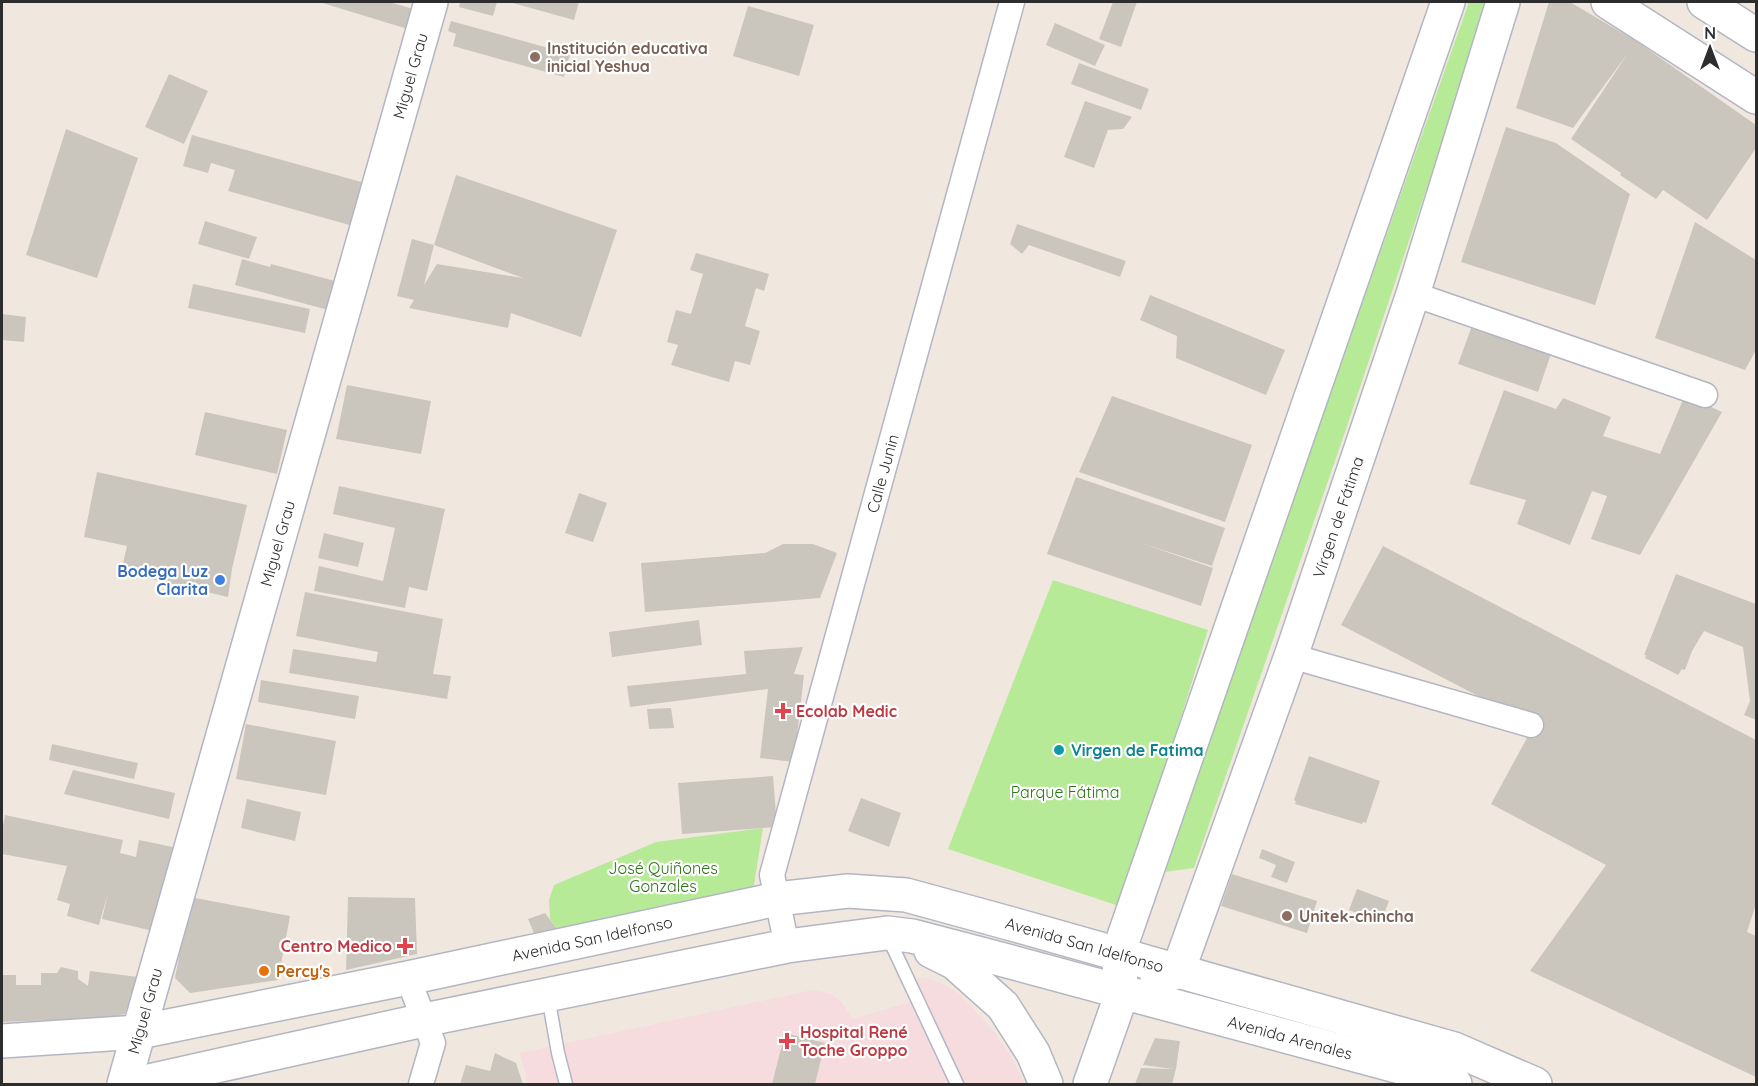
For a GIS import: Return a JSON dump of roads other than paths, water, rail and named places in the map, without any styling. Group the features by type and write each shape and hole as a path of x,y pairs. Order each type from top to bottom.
{"street":[{"name":"Miguel Grau","path":"124,1084 431,2"},
{"name":"Calle Junin","path":"787,946 772,875 1012,2"},
{"path":"1090,1084 1122,993 1118,954 1448,2"},
{"name":"Vírgen de Fátima","path":"1178,972 1291,656 1413,294 1503,2"},
{"path":"1608,2 1756,97"},
{"path":"1704,2 1756,35"},
{"path":"1413,294 1705,395"},
{"path":"1291,656 1531,725"},
{"name":"Avenida San Idelfonso","path":"2,1041 139,1032 408,978 777,899 848,891 906,895 1118,954 1454,1049 1535,1084"},
{"path":"135,1084 424,1020 787,946 894,934 912,936 1122,993 1178,972"},
{"path":"894,934 955,963 1003,1006 1033,1053 1046,1084"},
{"path":"408,978 433,1043 421,1084"},
{"name":"Avenida Arenales","path":"1122,993 1426,1074 1455,1084"}],"lane":[{"path":"894,934 957,1084"},
{"path":"548,994 566,1084"}],"place":[{"name":"Institución educativa inicial Yeshua","path":"535,57"},
{"name":"Bodega Luz Clarita","path":"220,580"},
{"name":"Ecolab Medic","path":"783,711"},
{"name":"Virgen de Fatima","path":"1059,750"},
{"name":"Unitek-chincha","path":"1287,916"},
{"name":"Centro Medico","path":"405,946"},
{"name":"Percy's","path":"264,971"},
{"name":"Hospital René Toche Groppo","path":"787,1041"}],"park label":[{"name":"Parque Fátima","path":"1065,792"},
{"name":"José Quiñones Gonzales","path":"663,877"}]}
